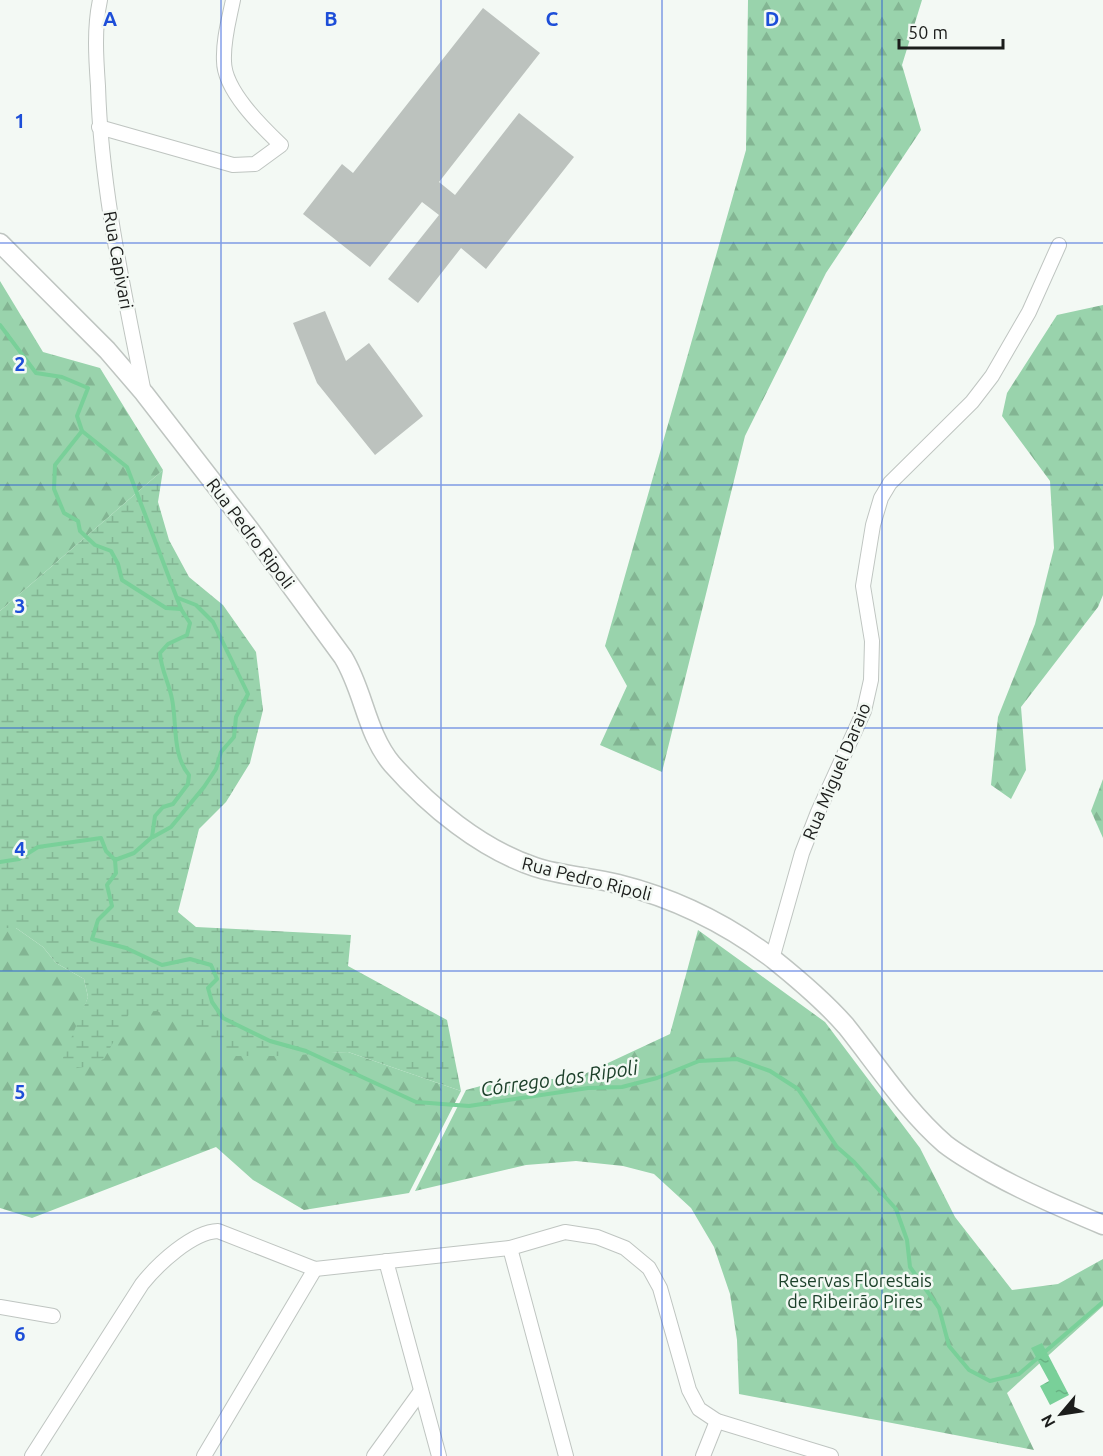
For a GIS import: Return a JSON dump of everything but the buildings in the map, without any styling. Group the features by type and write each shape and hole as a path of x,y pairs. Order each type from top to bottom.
{"street":[{"name":"Rua Capivari","path":"100,0 96,45 99,127 112,223 144,393"},
{"path":"99,127 233,165 255,164 280,145 260,125 232,87 226,74 224,47 233,0"},
{"name":"Rua Pedro Ripoli","path":"0,243 107,350 144,393 250,530 343,657 351,671 376,742 392,764 417,789 461,828 513,859 538,868 616,883 654,894 715,921 772,959 825,1004 845,1025 924,1125 947,1145 1025,1192 1103,1225"},
{"name":"Rua Miguel Daraio","path":"772,959 802,853 864,711 871,680 872,641 863,586 873,525 881,498 896,477 972,402 992,376 1029,312 1059,245"},
{"path":"32,1456 142,1284 165,1259 209,1231 218,1231 315,1269 510,1248 565,1232 597,1237 626,1248 649,1268 660,1288 694,1402 699,1409 717,1421 831,1456"},
{"path":"510,1248 566,1456"},
{"path":"386,1261 439,1456"},
{"path":"204,1456 315,1269"},
{"path":"0,1307 53,1316"},
{"path":"374,1456 421,1390"},
{"path":"703,1456 717,1421"}],"green space":[{"path":"748,0 922,0 902,65 921,130 826,273 745,436 662,772 600,745 627,686 605,646 746,150"},
{"path":"0,281 43,352 100,368 163,470 0,611"},
{"path":"1103,305 1103,595 1098,607 1021,707 1026,770 1011,799 991,785 998,717 1035,624 1054,548 1050,481 1002,416 1007,393 1057,315"},
{"path":"163,470 158,502 169,540 189,577 223,605 256,652 263,710 250,763 226,802 199,829 178,912 196,927 351,935 348,966 447,1020 461,1091 348,1052 234,1056 158,1011 130,1012 104,1059 84,1067 65,1070 63,1058 88,997 84,979 56,963 43,947 16,928 0,928 0,611"},
{"path":"1103,779 1103,838 1091,811"},
{"path":"0,928 16,928 43,947 56,963 84,979 88,997 83,1011 158,1011 292,1054 348,1052 461,1091 409,1193 304,1210 253,1180 216,1147 32,1218 0,1208"},
{"name":"Reservas Florestais de Ribeirão Pires","path":"698,930 825,1022 920,1148 955,1217 1012,1290 1058,1284 1103,1259 1103,1306 1007,1393 1034,1450 739,1394 737,1340 730,1294 714,1247 691,1208 654,1174 623,1166 576,1161 526,1165 415,1191 466,1090 488,1084 578,1077 670,1034"}],"water":[{"path":"1042,1343 1069,1395 1050,1405 1040,1386 1049,1381 1031,1348"}],"waterway":[{"name":"Córrego dos Ripoli","path":"0,325 36,373 62,377 88,388 77,416 82,431 127,467 181,609 190,623 187,635 168,644 160,653 172,699 177,748 189,775 188,784 173,804 163,807 155,816 152,837 134,853 115,860 116,873 107,885 112,906 98,920 92,939 126,948 162,965 190,959 211,965 217,979 208,988 212,1002 223,1018 270,1041 306,1051 416,1102 469,1106 588,1088 622,1087 657,1078 699,1061 737,1059 770,1071 798,1089 837,1147 854,1162 896,1209 907,1240 910,1267 939,1308 949,1346 969,1370 990,1381 1019,1374 1103,1302"},
{"name":"Córrego dos Ripoli","path":"82,431 55,465 54,489 64,513 78,521 80,531 95,545 111,551 118,564 122,580 166,608 181,609"},
{"name":"Córrego dos Ripoli","path":"153,837 171,827 216,769 221,752 234,737 236,717 248,694 213,622 196,605 178,598"},
{"path":"0,862 19,859 38,847 101,838 106,851 115,860"}]}
